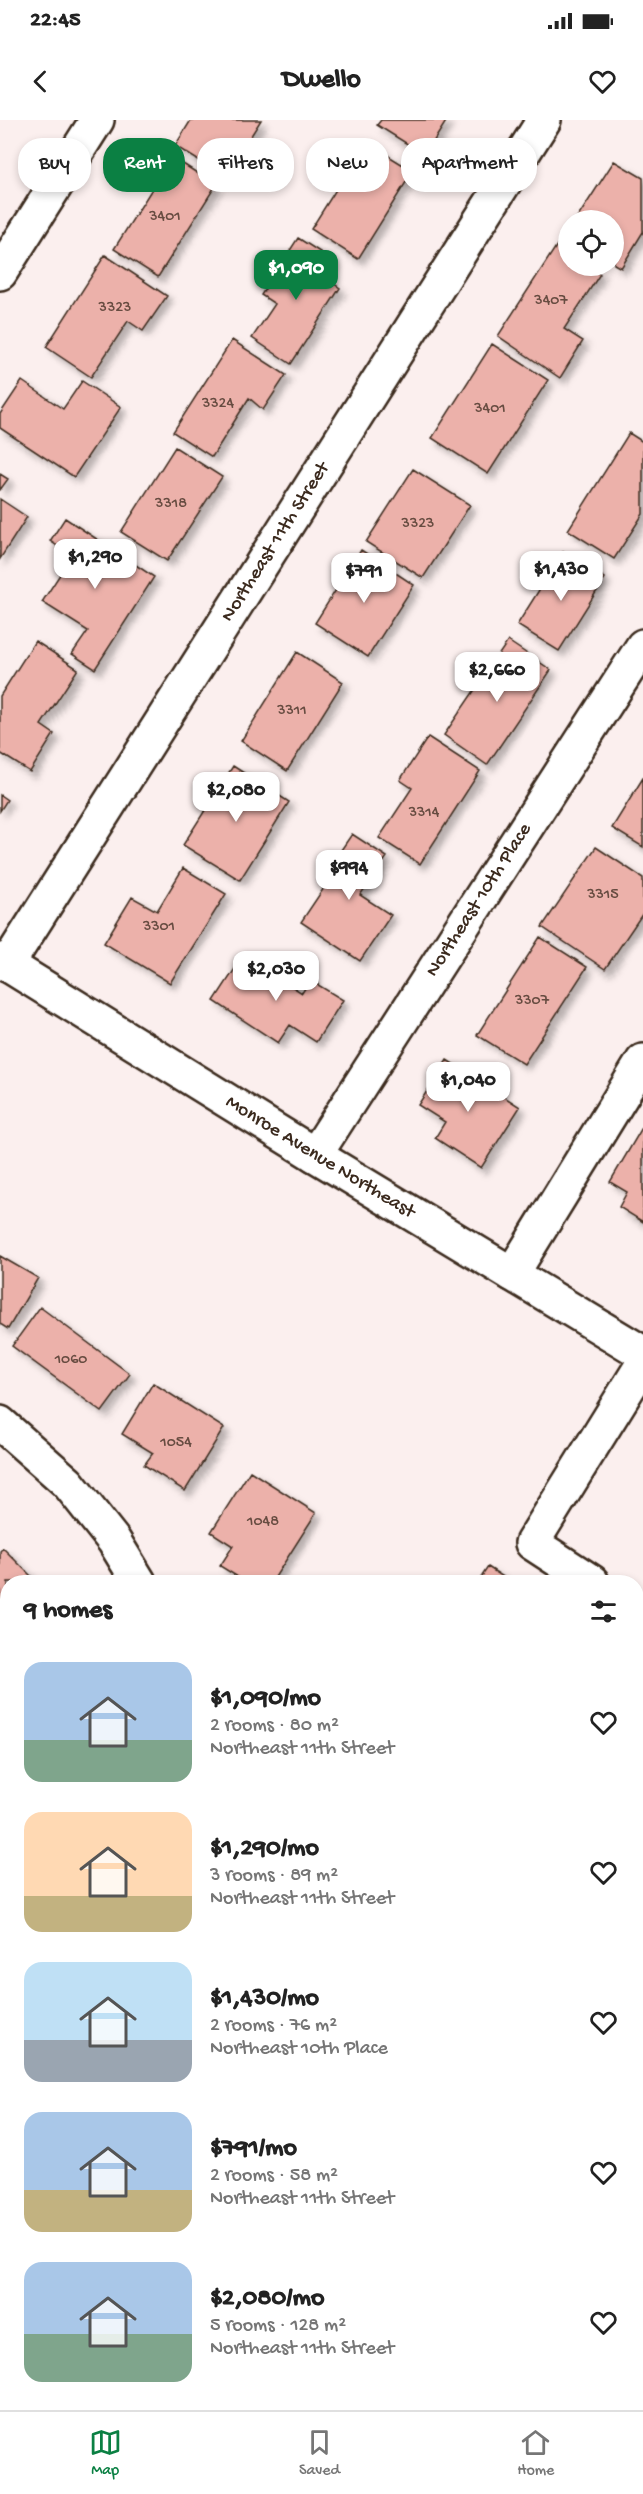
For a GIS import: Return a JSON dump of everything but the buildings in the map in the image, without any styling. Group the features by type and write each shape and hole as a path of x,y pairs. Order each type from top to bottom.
{"street":[{"path":"0,273 97,120"},
{"name":"Northeast 11th Street","path":"4,962 544,120"},
{"name":"Northeast 10th Place","path":"315,1155 643,646"},
{"name":"Monroe Avenue Northeast","path":"4,962 315,1155 643,1353"},
{"path":"512,1274 643,1061"},
{"path":"581,1575 532,1543 643,1364"},
{"path":"0,1423 68,1483 114,1541 135,1575"}]}
